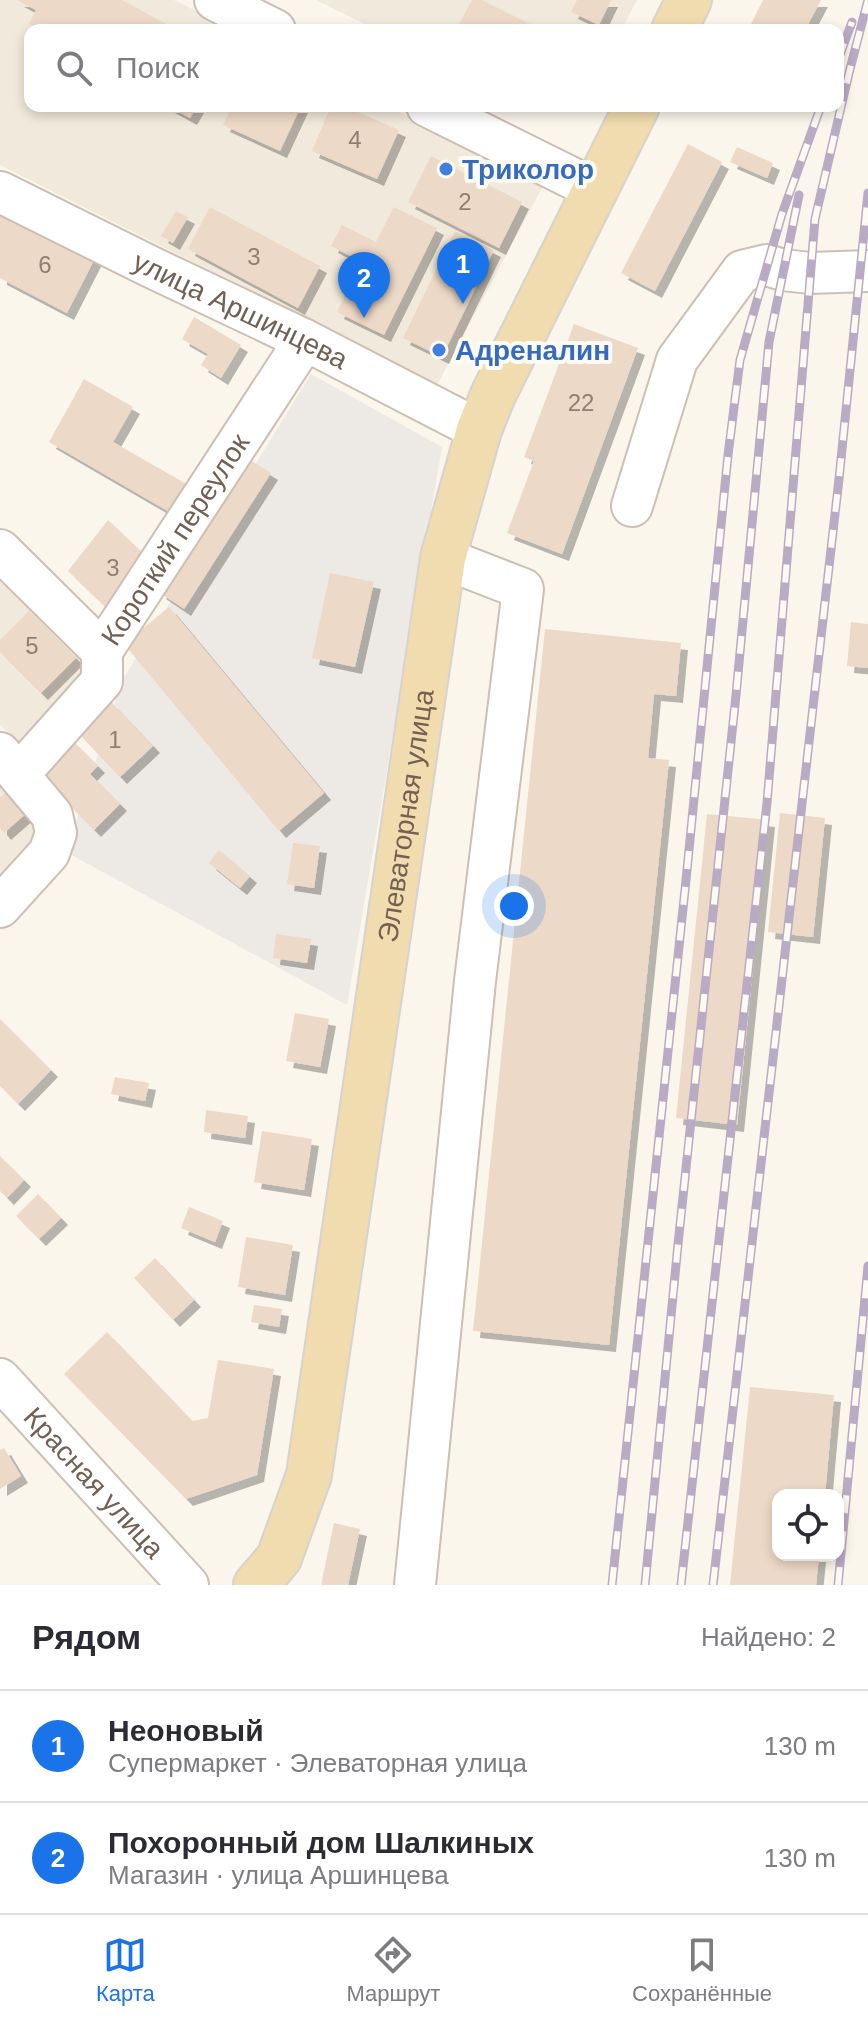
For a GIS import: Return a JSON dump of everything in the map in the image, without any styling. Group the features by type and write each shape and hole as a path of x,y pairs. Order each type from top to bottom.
{"main road":[{"path":"677,24 689,0"},
{"name":"Элеваторная улица","path":"267,1572 309,1475 443,558 479,430 493,395 634,112"}],"street":[{"path":"215,0 263,24"},
{"path":"439,112 596,190"},
{"name":"улица Аршинцева","path":"0,192 305,340 479,430"},
{"path":"632,506 677,360 742,271 767,265 810,273 868,271"},
{"name":"Короткий переулок","path":"10,763 102,681 102,651 305,340"},
{"path":"0,550 102,651"},
{"path":"415,1585 475,981 523,589 443,558"},
{"path":"0,907 49,853 56,833 52,815 10,763"},
{"name":"Красная улица","path":"0,1379 188,1585"}],"shaded area":[{"path":"0,0 174,0 222,24 24,24 24,112 399,112 544,184 437,385 0,165"},
{"path":"316,0 637,0 624,24 365,24"},
{"path":"311,374 442,447 347,1005 66,852 123,679"},
{"path":"0,560 95,672 23,748 0,725"},
{"path":"0,764 44,828 0,876"}],"building":[{"path":"17,0 122,0 166,24 29,24 36,10"},
{"path":"472,0 482,0 530,24 459,24"},
{"path":"577,0 611,0 599,24 571,12"},
{"path":"763,0 821,0 808,24 751,24"},
{"path":"179,112 194,112 190,118"},
{"path":"230,112 298,112 280,151 223,125"},
{"path":"328,112 358,112 399,130 377,179 312,151"},
{"path":"688,144 722,162 655,291 621,273"},
{"path":"737,147 773,163 767,178 730,162"},
{"path":"431,156 522,202 499,248 408,202"},
{"path":"0,202 98,252 67,313 0,278"},
{"path":"210,207 320,266 298,308 188,249"},
{"path":"394,207 437,228 384,335 337,312 362,262 331,246 342,225 376,242"},
{"path":"176,211 188,217 173,243 161,236"},
{"path":"455,231 494,250 442,357 403,338"},
{"path":"194,317 241,345 221,378 201,365 208,354 182,339"},
{"path":"574,324 638,348 562,554 507,533 534,461 524,457"},
{"path":"84,379 133,407 113,442 190,486 173,514 49,442"},
{"path":"245,457 271,473 184,609 159,592"},
{"path":"108,520 157,566 112,613 68,571"},
{"path":"330,573 374,582 355,667 312,658"},
{"path":"169,607 324,793 279,831 124,644"},
{"path":"29,611 76,658 41,693 0,652 0,640"},
{"path":"851,622 868,624 868,668 847,666"},
{"path":"545,629 681,643 676,696 654,694 648,758 669,760 609,1345 473,1331"},
{"path":"111,702 153,746 120,777 78,733"},
{"path":"72,740 98,766 90,774 120,804 94,830 38,773"},
{"path":"10,789 29,811 4,833 0,828 0,797"},
{"path":"780,813 825,818 813,937 768,932"},
{"path":"707,814 768,820 737,1125 676,1118"},
{"path":"293,843 320,846 314,888 287,884"},
{"path":"219,850 250,876 240,888 209,863"},
{"path":"276,934 311,939 307,963 273,958"},
{"path":"295,1013 329,1019 320,1067 286,1061"},
{"path":"0,1019 51,1070 18,1104 0,1086"},
{"path":"115,1077 149,1083 145,1101 111,1094"},
{"path":"206,1110 248,1116 245,1138 204,1132"},
{"path":"262,1131 312,1139 304,1190 254,1182"},
{"path":"0,1156 24,1180 7,1198 0,1191"},
{"path":"38,1194 61,1218 39,1239 16,1216"},
{"path":"189,1207 223,1221 215,1242 181,1228"},
{"path":"246,1237 293,1245 285,1295 238,1287"},
{"path":"155,1258 194,1300 173,1320 134,1278"},
{"path":"254,1305 282,1309 279,1327 251,1322"},
{"path":"107,1332 192,1421 208,1418 218,1360 274,1369 257,1475 186,1499 64,1374"},
{"path":"750,1387 834,1395 826,1489 772,1489 772,1561 818,1561 816,1585 730,1585"},
{"path":"4,1448 21,1476 0,1489 0,1450"},
{"path":"334,1523 360,1529 348,1585 321,1585"}],"railway":[{"path":"844,94 868,0"},
{"path":"844,44 852,22"},
{"path":"612,1585 740,360 782,214 819,112"},
{"path":"681,1585 767,803 815,219 840,112"},
{"path":"713,1585 839,479 868,193"},
{"path":"645,1585 769,342 799,195"},
{"path":"838,1585 868,1266"}],"place":[{"name":"Триколор","path":"446,169"},
{"name":"Неоновый","path":"463,304"},
{"name":"Похоронный дом Шалкиных","path":"364,318"},
{"name":"Адреналин","path":"439,350"}]}
